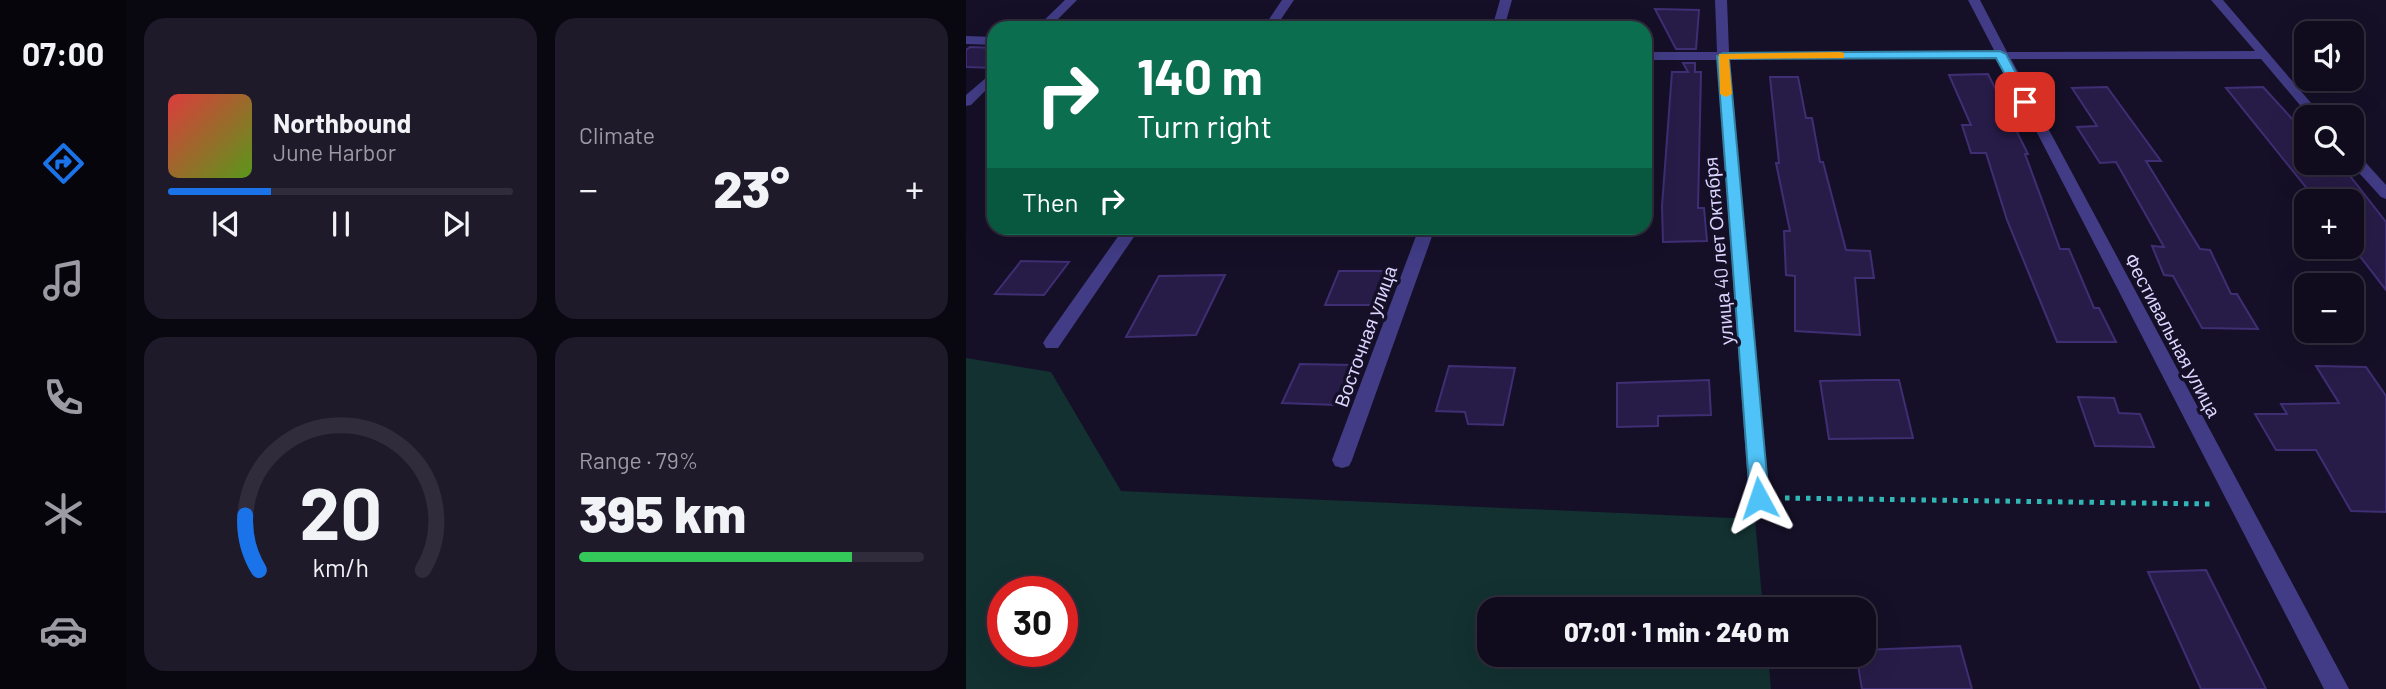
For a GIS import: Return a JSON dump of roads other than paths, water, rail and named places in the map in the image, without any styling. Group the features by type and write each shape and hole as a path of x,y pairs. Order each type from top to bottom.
{"street":[{"path":"1049,21 1071,0"},
{"path":"1274,21 1288,0"},
{"path":"1499,21 1506,0"},
{"name":"улица 40 лет Октября","path":"1721,0 1723,56 1759,498"},
{"name":"Фестивальная улица","path":"1974,0 2000,54 2337,689"},
{"path":"2217,0 2306,105"},
{"path":"966,40 987,41"},
{"path":"1652,56 2262,55"},
{"path":"966,102 987,82"},
{"path":"2364,169 2386,194"},
{"path":"1052,343 1127,235"},
{"name":"Восточная улица","path":"1342,460 1424,235"}]}
